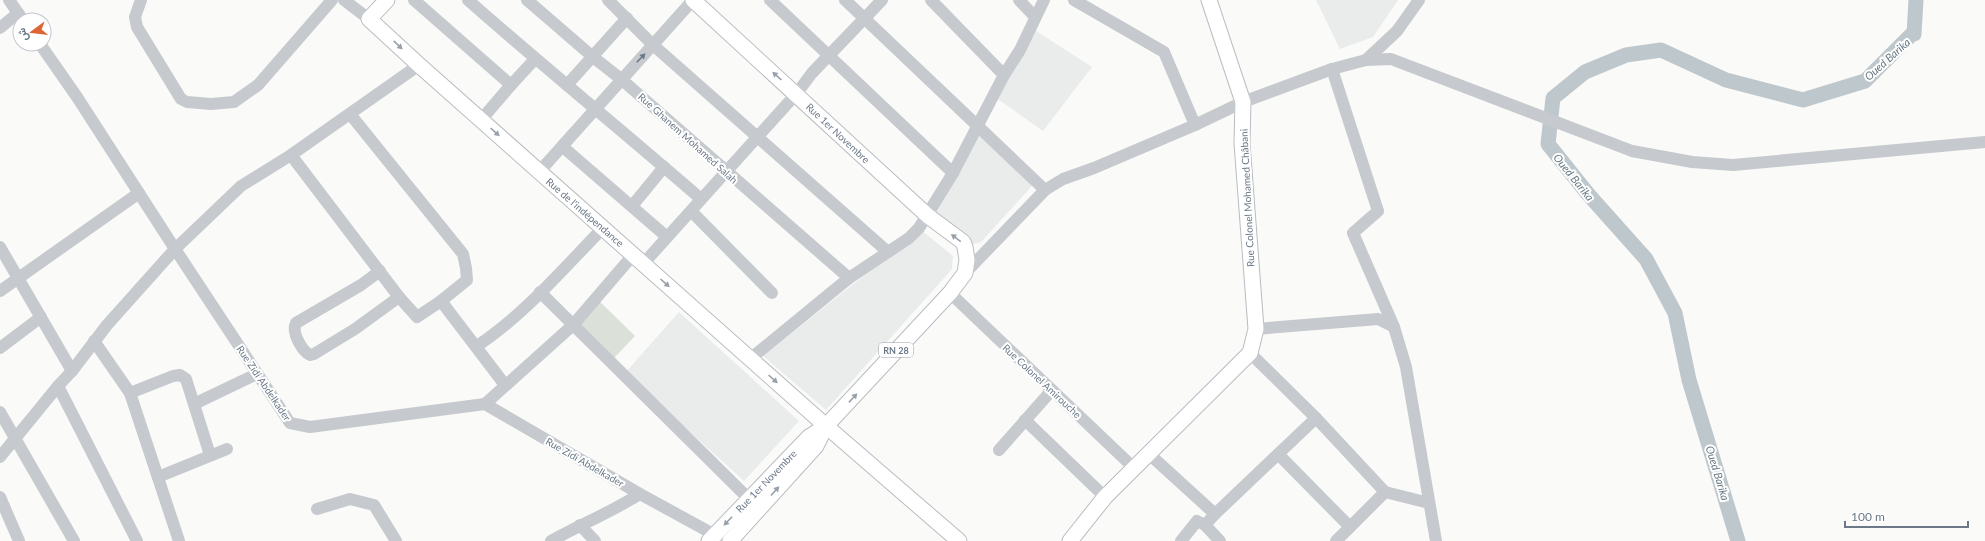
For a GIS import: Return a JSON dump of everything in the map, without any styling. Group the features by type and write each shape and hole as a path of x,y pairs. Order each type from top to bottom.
{"main road":[{"path":"369,19 387,0"},
{"name":"Rue 1er Novembre","path":"693,0 796,93 928,216 963,242 968,260 965,272"},
{"name":"Rue Colonel Mohamed Châbani","path":"1209,0 1243,102 1242,143 1256,329 1250,353"},
{"name":"Rue de l'indépendance","path":"369,19 750,359 959,541"},
{"name":"RN 28","path":"730,541 816,446 826,426 950,293 965,272"},
{"path":"1070,541 1105,497 1250,353"},
{"name":"Rue 1er Novembre","path":"715,539 749,499 809,437 826,426"}],"street":[{"path":"9,0 17,12"},
{"path":"141,0 135,17 136,27 181,98 187,102 221,104 234,102 258,85 332,0"},
{"name":"Rue de l'indépendance","path":"344,0 369,19"},
{"path":"414,0 511,85"},
{"path":"468,0 534,59 596,108 701,199"},
{"name":"Rue Ghanem Mohamed Salah","path":"527,0 621,79 849,278"},
{"path":"608,0 653,45 888,252"},
{"path":"539,172 563,147 621,79 693,0"},
{"path":"770,0 953,173"},
{"path":"845,0 864,20 1045,190"},
{"path":"485,404 573,325 638,259 667,237 796,93 812,73 882,0"},
{"path":"931,0 1004,75"},
{"path":"1019,0 1035,17"},
{"path":"750,359 849,278 909,238 919,228 928,216 953,173 1004,75 1020,50 1044,0"},
{"path":"1074,0 1164,52 1195,126"},
{"path":"1366,60 1397,31 1419,0"},
{"path":"567,85 627,18"},
{"path":"0,28 12,22"},
{"name":"Rue Zidi Abdelkader","path":"46,52 77,97 290,423 310,426 485,404 715,539"},
{"path":"481,120 534,59"},
{"path":"965,272 1045,190 1063,179 1094,168 1195,126 1243,102 1332,70 1366,60 1391,59 1632,151 1692,162 1733,165 1985,142"},
{"path":"0,457 72,371 94,341 175,249 241,186 291,155 419,65"},
{"path":"1332,70 1378,211 1352,233 1394,327 1406,367 1436,541"},
{"path":"291,155 417,317 441,301 467,280 463,254 350,114"},
{"path":"563,147 667,237"},
{"path":"632,206 664,167"},
{"path":"0,291 139,193"},
{"path":"690,211 772,293"},
{"path":"477,346 496,334 603,228"},
{"path":"0,247 72,371"},
{"path":"380,271 361,285 296,323 294,332 305,351 310,355 314,354 355,330 400,296"},
{"path":"540,292 749,499"},
{"name":"Rue Colonel Amirouche","path":"950,293 1134,468"},
{"path":"441,301 477,346 505,385"},
{"path":"0,348 41,317"},
{"path":"1256,329 1378,319 1394,327"},
{"path":"94,341 130,393 179,541"},
{"path":"1250,353 1316,418 1385,492 1429,504"},
{"path":"194,404 257,374"},
{"path":"130,393 173,376 180,375 186,379 210,455"},
{"path":"58,386 137,541"},
{"path":"999,450 1052,390"},
{"path":"0,412 16,437 74,541"},
{"path":"1205,525 1316,418"},
{"path":"1025,420 1105,497"},
{"path":"158,477 227,449"},
{"path":"1148,453 1215,514"},
{"path":"1278,454 1350,527"},
{"path":"1336,541 1385,492"},
{"path":"551,541 580,525 611,512 640,494"},
{"path":"0,497 19,541"},
{"path":"317,509 350,499 374,505 396,541"},
{"path":"1181,541 1197,521 1205,525 1220,541"},
{"path":"580,525 595,541"}],"shaded area":[{"path":"1316,0 1398,0 1373,37 1340,49"},
{"path":"1030,27 1092,67 1043,131 995,97"},
{"path":"978,131 1033,185 981,242 973,244 969,243 933,212"},
{"path":"921,230 953,256 952,269 826,410 763,356"},
{"path":"596,298 635,336 614,358 574,321"},
{"path":"679,312 799,421 744,481 625,373"}],"waterway":[{"name":"Oued Barika","path":"1738,541 1689,380 1675,313 1646,259 1588,194 1548,144 1553,98 1585,72 1626,55 1661,50 1726,80 1803,100 1865,81 1911,35 1914,34 1916,0"}]}
